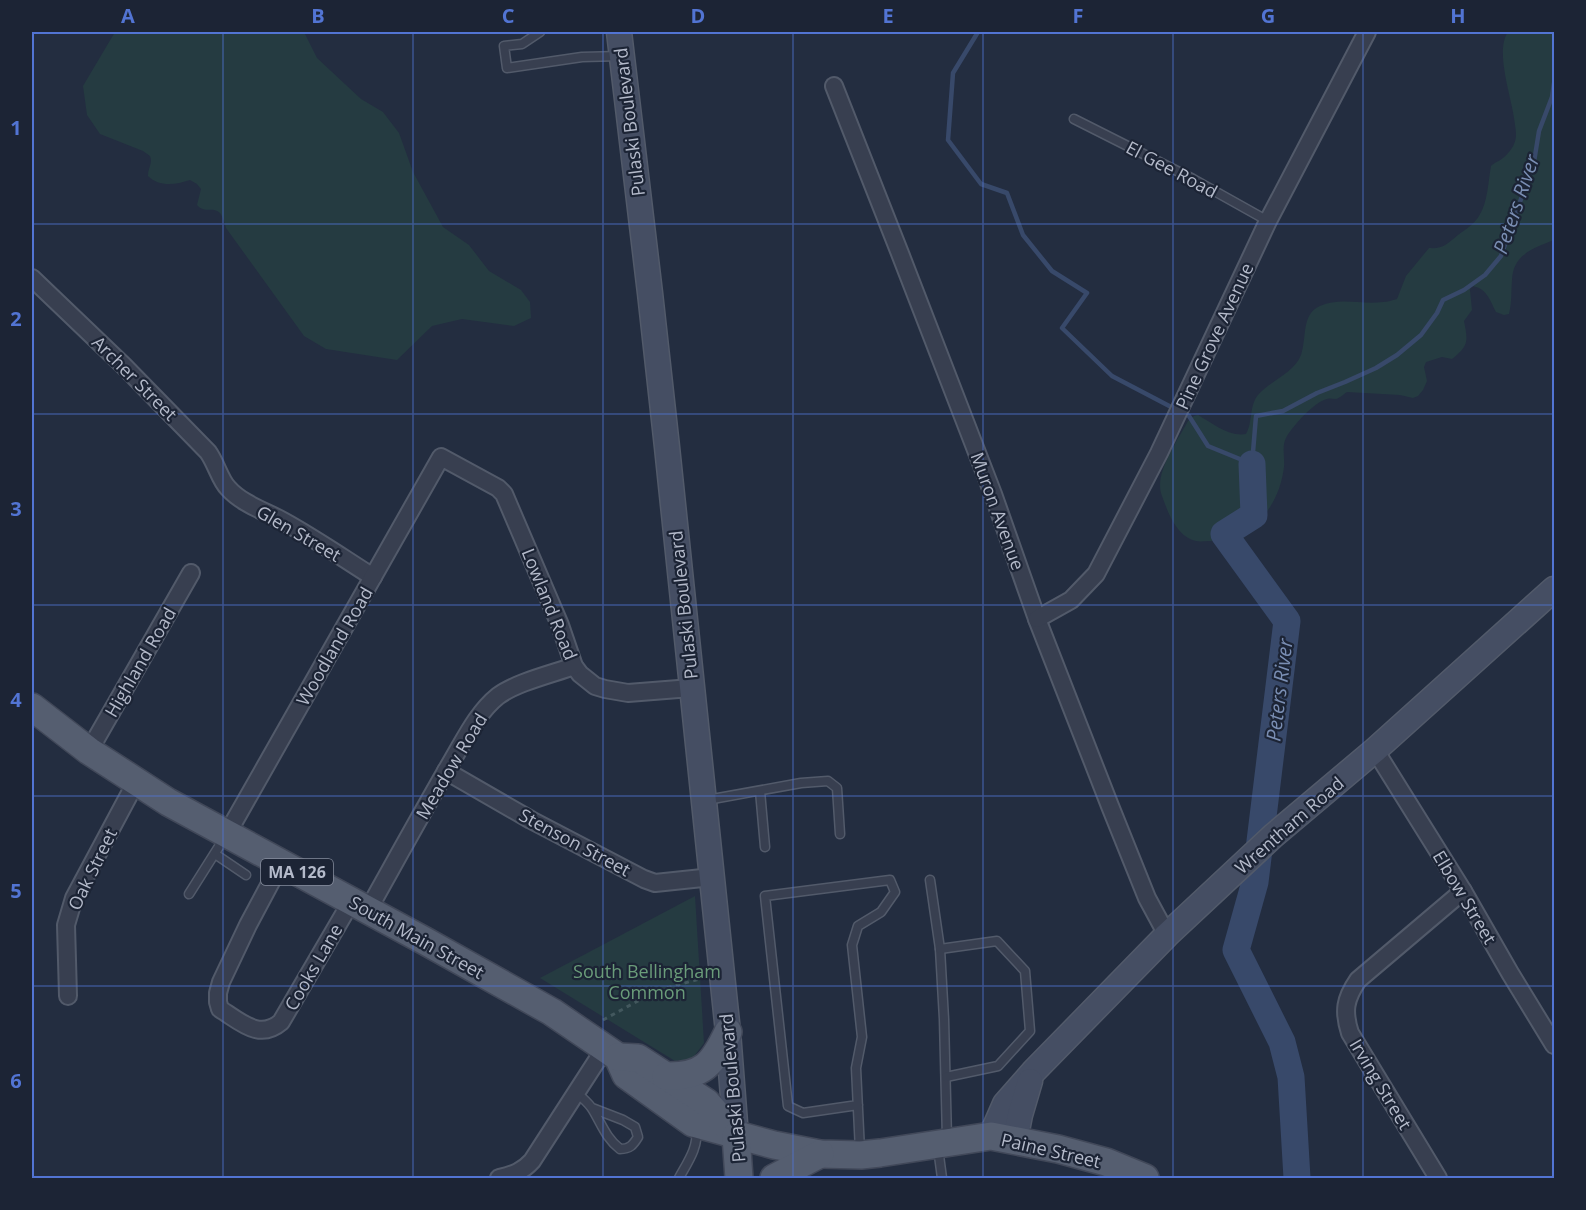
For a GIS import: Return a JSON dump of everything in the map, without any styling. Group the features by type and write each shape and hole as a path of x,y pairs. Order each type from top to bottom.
{"main road":[{"name":"Pulaski Boulevard","path":"619,32 652,305 704,801 728,1032 739,1179"},
{"name":"Wrentham Road","path":"1003,1139 1005,1104 1167,934 1274,836 1375,750 1554,589"},
{"name":"South Main Street","path":"32,707 89,751 168,802 221,844 281,863 530,999 611,1053 626,1075 693,1123 736,1136"},
{"path":"666,1076 690,1074 706,1066 716,1056 728,1032"},
{"name":"South Main Street","path":"611,1053 638,1058 706,1102 736,1136"},
{"name":"Paine Street","path":"736,1136 820,1154 861,1155 943,1143 1003,1139 1058,1149 1106,1162 1145,1179"},
{"path":"774,1179 820,1154"}],"street":[{"name":"Pine Grove Avenue","path":"1037,619 1071,600 1096,574 1159,453 1268,221 1367,32"},
{"name":"Muron Avenue","path":"834,86 902,256 1037,619 1147,898 1167,934"},
{"name":"Archer Street","path":"32,278 124,366 208,452 226,486"},
{"name":"Lowland Road","path":"441,457 498,488 504,494 560,625 574,666 586,680 595,686 628,693 691,688"},
{"name":"Woodland Road","path":"221,844 441,457"},
{"name":"Glen Street","path":"226,486 239,498 284,521 373,577"},
{"name":"Highland Road","path":"89,751 190,573"},
{"name":"Meadow Road","path":"359,906 488,705 511,689 574,666"},
{"name":"Elbow Street","path":"1375,750 1463,891 1554,1045"},
{"name":"Stenson Street","path":"446,771 531,820 644,879 655,883 712,878"},
{"name":"Oak Street","path":"68,996 66,925 74,898 136,782"},
{"name":"Cooks Lane","path":"281,863 239,944 218,993 220,1009 256,1030 265,1031 281,1022 359,906"},
{"name":"Irving Street","path":"1438,1179 1350,1033 1345,1016 1350,991 1358,980 1463,891"},
{"path":"499,1179 525,1168 576,1092 611,1053"}],"lane":[{"path":"540,32 522,44 504,46 507,68 582,57 621,56"},
{"name":"El Gee Road","path":"1074,119 1193,179 1268,221"},
{"path":"704,801 801,783 828,781 837,788 840,834"},
{"path":"760,791 765,847"},
{"path":"189,894 221,844 246,875"},
{"path":"858,1105 803,1113 788,1106 765,897 890,880 894,892 881,912 858,926 852,945 862,1037 856,1068 861,1155"},
{"path":"930,880 940,949 944,1019 946,1077 942,1179"},
{"path":"940,949 997,940 1025,971 1030,1032 998,1066 946,1077"},
{"path":"576,1092 592,1108 610,1142 620,1149 632,1146 638,1137 635,1127 592,1108"},
{"path":"679,1179 697,1142 693,1123"}],"path":[{"path":"603,1020 656,991 705,978"}],"green space":[{"path":"115,32 304,32 317,58 361,99 383,112 399,133 413,172 443,227 469,245 489,271 521,290 530,302 531,318 514,326 462,319 432,326 397,360 326,349 304,336 226,228 220,213 200,208 197,205 201,189 197,184 190,180 168,184 152,180 148,176 150,156 100,134 87,115 83,86"},
{"path":"1508,32 1554,32 1554,240 1526,253 1516,264 1513,271 1509,314 1496,312 1484,292 1471,286 1472,310 1464,321 1466,343 1452,359 1442,357 1426,362 1424,367 1427,381 1418,396 1413,398 1400,395 1347,392 1336,399 1328,399 1316,404 1287,436 1284,444 1284,467 1281,482 1276,496 1261,519 1251,528 1225,539 1196,541 1189,539 1170,517 1160,487 1168,457 1188,421 1198,415 1227,431 1246,434 1255,399 1298,361 1303,348 1307,321 1314,310 1335,302 1375,303 1397,299 1406,276 1429,248 1438,248 1448,243 1475,222 1479,216 1486,198 1491,166 1508,154 1516,139 1503,51"},
{"name":"South Bellingham Common","path":"695,896 704,1043 692,1059 675,1061 540,978"}],"waterway":[{"path":"978,32 953,73 948,140 981,184 1007,193 1023,235 1052,271 1087,293 1062,328 1112,376 1175,409"},
{"name":"Peters River","path":"1182,412 1189,416 1208,446 1252,464 1256,416 1283,411 1317,393 1376,368 1397,355 1421,335 1437,313 1443,300 1464,290 1485,275 1501,256 1534,162 1539,131 1552,97 1554,83"},
{"name":"Peters River","path":"1252,464 1254,515 1224,534 1287,621 1255,882 1236,950 1282,1042 1291,1077 1297,1178"}]}
